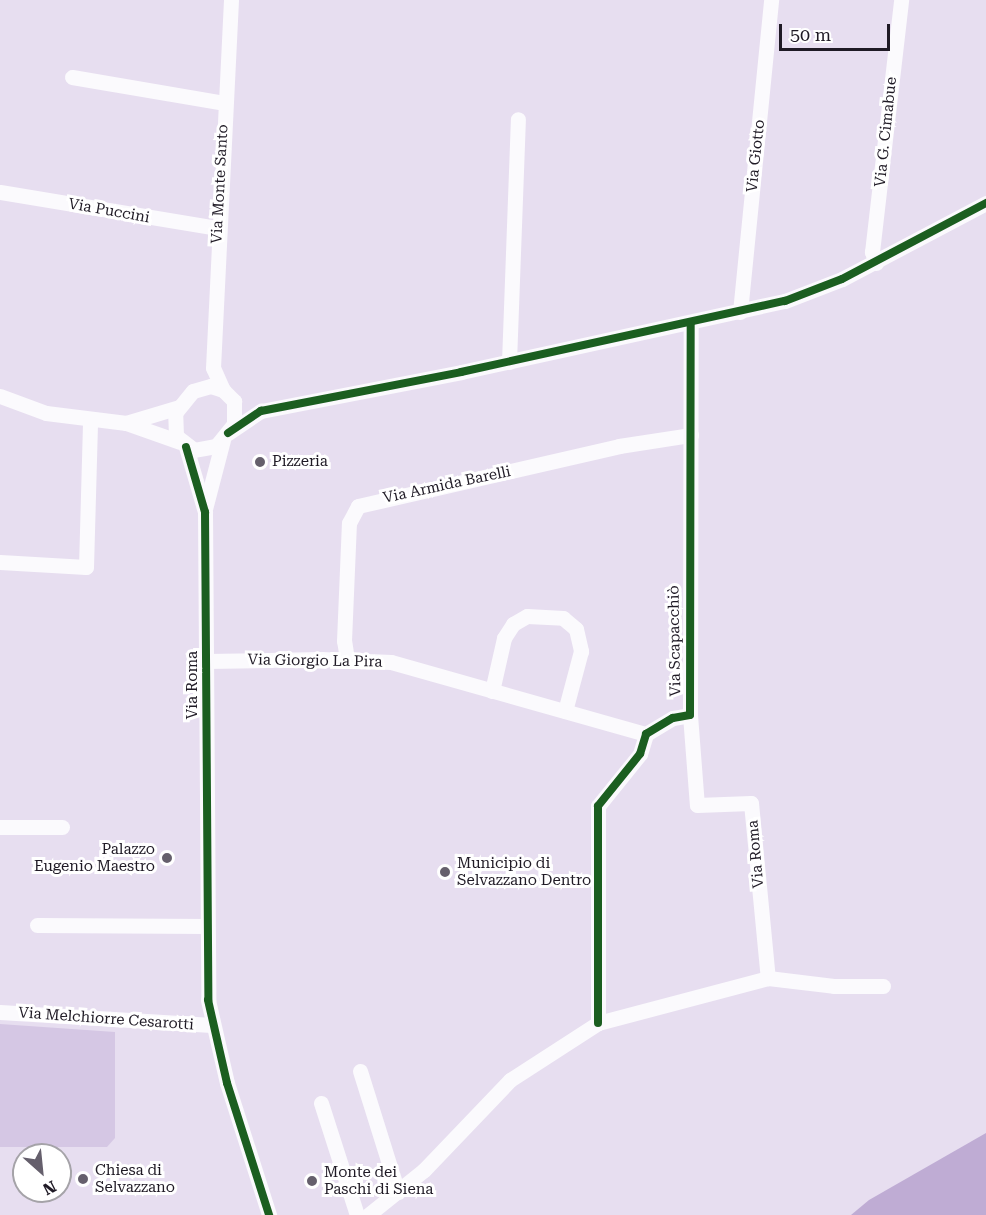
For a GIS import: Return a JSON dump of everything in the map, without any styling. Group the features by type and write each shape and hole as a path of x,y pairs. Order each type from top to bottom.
{"street":[{"name":"Via Monte Santo","path":"226,392 213,368 224,103 231,0"},
{"name":"Via Giotto","path":"740,312 771,0"},
{"name":"Via G. Cimabue","path":"876,263 872,252 901,0"},
{"path":"72,77 224,103"},
{"path":"509,362 518,119"},
{"name":"Via Puccini","path":"0,192 218,228"},
{"path":"0,396 46,412 90,421 126,423 183,445 209,450 259,411 509,362 691,323 740,312 812,291 876,263 986,203"},
{"name":"Via Scapacchiò","path":"646,734 673,718 690,715 691,323"},
{"path":"126,423 179,406 201,387 213,368"},
{"path":"201,387 226,392 259,411"},
{"path":"226,392 236,416 226,435"},
{"path":"179,406 174,429 183,445"},
{"path":"0,562 86,567 90,421"},
{"name":"Via Roma","path":"226,435 205,512 207,926 212,1024 266,1210"},
{"name":"Via Armida Barelli","path":"348,659 344,641 349,523 358,506 619,446 691,435"},
{"name":"Via Roma","path":"183,445 205,512"},
{"path":"492,691 504,638 513,624 526,616 563,618 576,629 581,651 565,711"},
{"name":"Via Giorgio La Pira","path":"207,661 348,659 391,662 646,734"},
{"name":"Via Roma","path":"690,715 697,805 751,803 768,978"},
{"path":"598,1023 598,806 640,754 646,734"},
{"path":"0,827 62,827"},
{"path":"37,925 207,926"},
{"path":"368,1215 398,1192 510,1080 598,1023 768,978 834,986 883,986"},
{"name":"Via Melchiorre Cesarotti","path":"0,1012 212,1024"},
{"path":"360,1071 398,1192"},
{"path":"321,1103 357,1215"},
{"path":"266,1210 282,1215"}],"shaded area":[{"path":"0,1024 115,1032 115,1138 107,1147 72,1147 72,1143 12,1143 12,1147 0,1147"},
{"path":"986,1133 986,1215 851,1215 869,1200"}],"cycle path":[{"path":"228,433 261,411 461,372 785,301 842,279 986,203"},
{"path":"598,1023 598,806 640,754 646,734 673,718 690,715 691,323"},
{"path":"186,447 205,512 208,1000 227,1083 269,1215"}],"place":[{"name":"Pizzeria","path":"260,462"},
{"name":"Palazzo Eugenio Maestro","path":"167,858"},
{"name":"Municipio di Selvazzano Dentro","path":"445,872"},
{"name":"Chiesa di Selvazzano","path":"83,1179"},
{"name":"Monte dei Paschi di Siena","path":"312,1181"}]}
